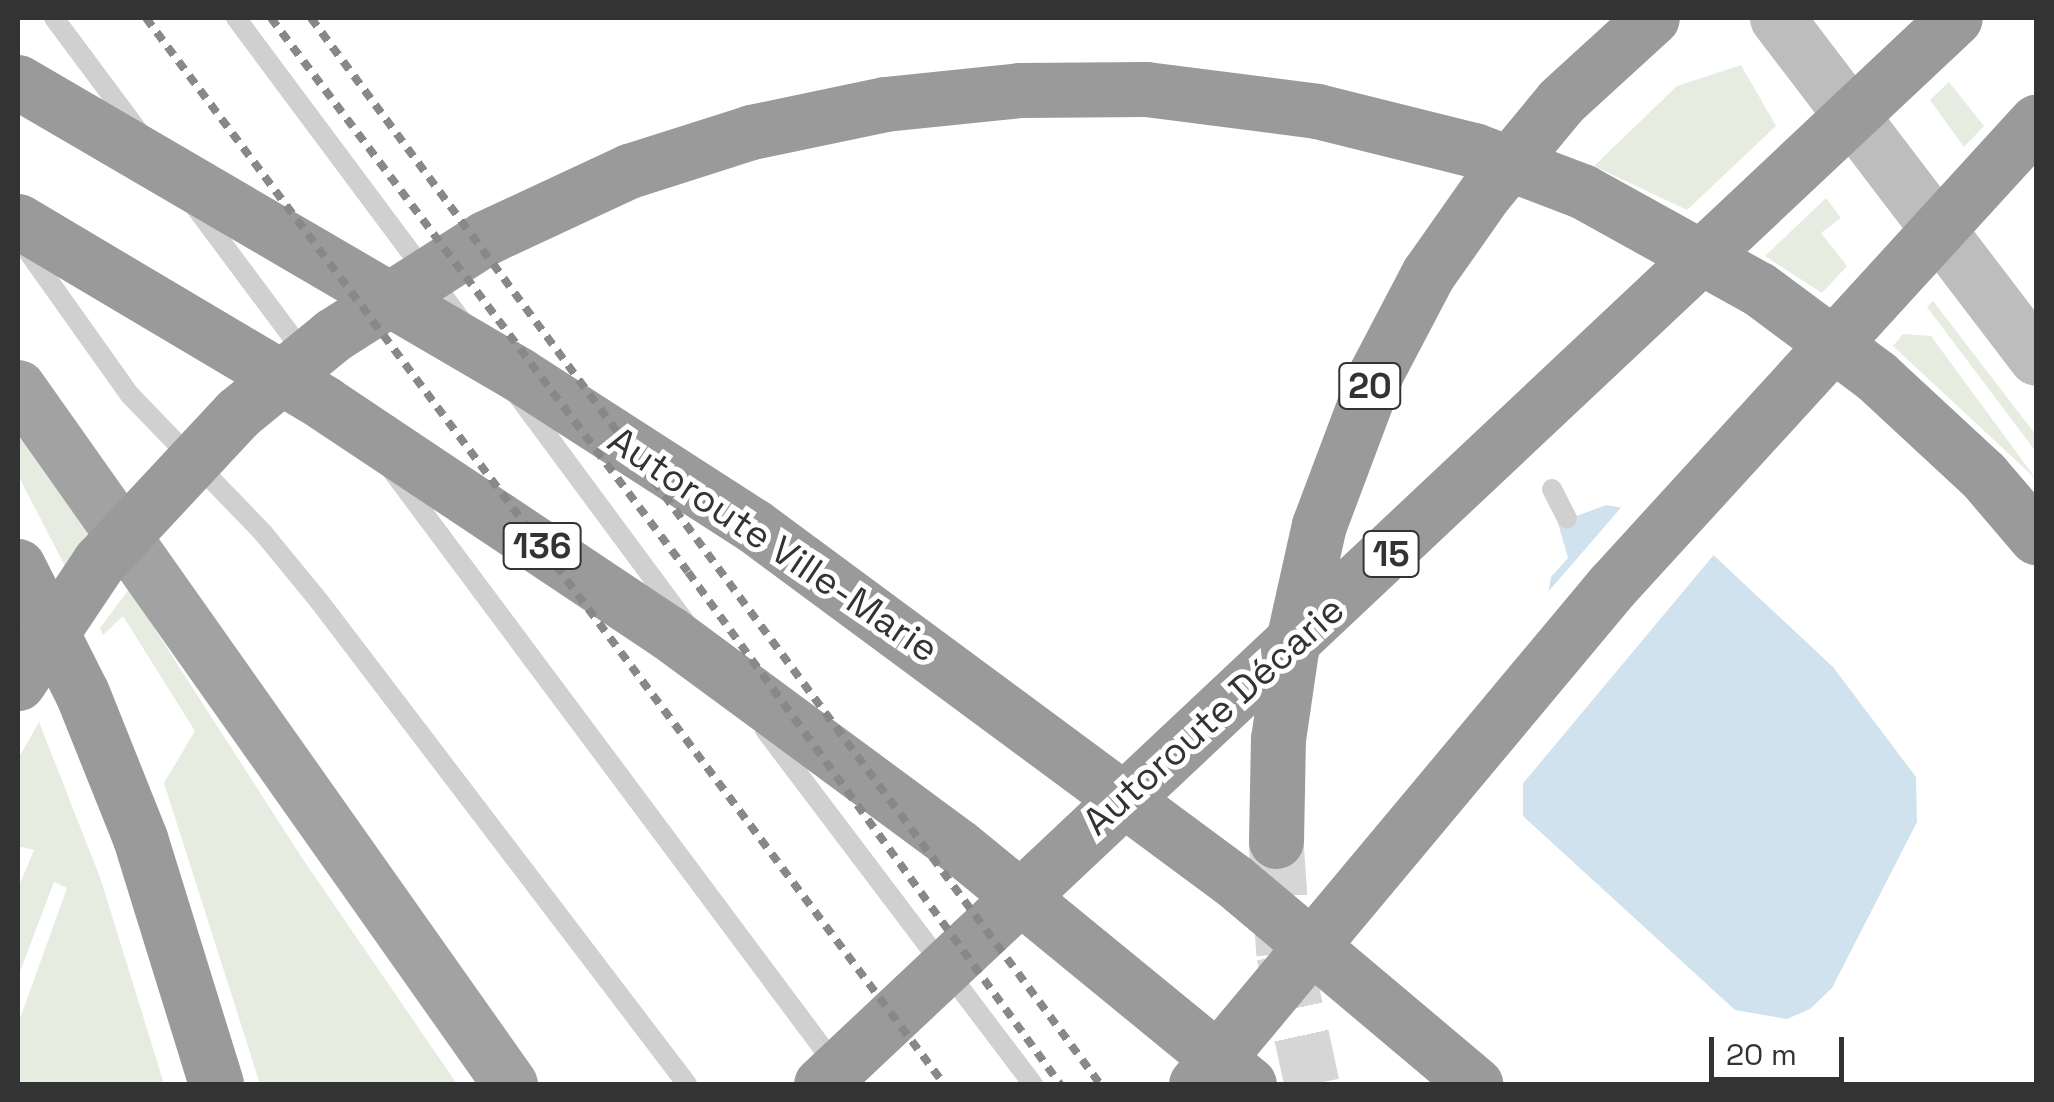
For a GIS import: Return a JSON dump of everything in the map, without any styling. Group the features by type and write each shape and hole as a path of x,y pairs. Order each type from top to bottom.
{"highway":[{"name":"20","path":"1276,841 1278,739 1291,650 1318,525 1360,408 1400,324 1466,218 1561,101 1652,18"},
{"name":"Autoroute Décarie","path":"821,1084 1164,758 1452,498 1956,18"},
{"name":"Autoroute Ville-Marie","path":"18,82 518,374 754,526 1233,880 1475,1084"},
{"path":"18,683 138,515 238,413 333,335 524,218 629,171 751,132 954,96 1126,89 1316,110 1474,150 1582,190 1759,290 1861,364 1928,421 2036,537"},
{"path":"1196,1084 1624,573 2036,122"},
{"name":"136","path":"18,220 324,403 576,568 764,700 1038,912 1248,1084"},
{"path":"18,387 510,1084"},
{"path":"18,566 82,693 140,838 216,1084"}],"main road":[{"path":"1777,18 2036,358"}],"lane":[{"path":"54,18 850,1084"},
{"path":"236,18 1033,1084"},
{"path":"18,236 130,395 296,574 687,1084"},
{"path":"1552,489 1567,518"}],"shaded area":[{"path":"1741,65 1776,126 1687,210 1594,166 1677,86"},
{"path":"1949,82 1984,126 1964,147 1930,100"},
{"path":"1826,198 1841,218 1821,233 1847,266 1822,293 1765,256"},
{"path":"1933,301 2036,435 2036,452 1927,307"},
{"path":"1903,334 1931,336 2036,479 1893,346"},
{"path":"18,431 92,532 66,568 18,475"},
{"path":"129,589 302,858 457,1084 260,1084 164,783 195,731 123,616 103,635 100,628"},
{"path":"39,722 101,880 164,1084 18,1084 18,1024 67,888 54,882 18,977 18,888 34,850 18,846 18,759"}],"water":[{"path":"1606,505 1654,513 1692,535 1833,667 1916,777 1917,822 1832,988 1810,1009 1787,1019 1735,1010 1523,816 1523,741 1551,577 1568,558 1558,523"}],"pier":[{"path":"1625,503 1656,508 1717,551 1515,793 1542,599"}],"tunnel":[{"path":"1276,841 1284,954 1312,1084"}],"railway":[{"path":"146,18 944,1084"},
{"path":"271,18 688,572 1060,1084"},
{"path":"311,18 1100,1084"}]}
